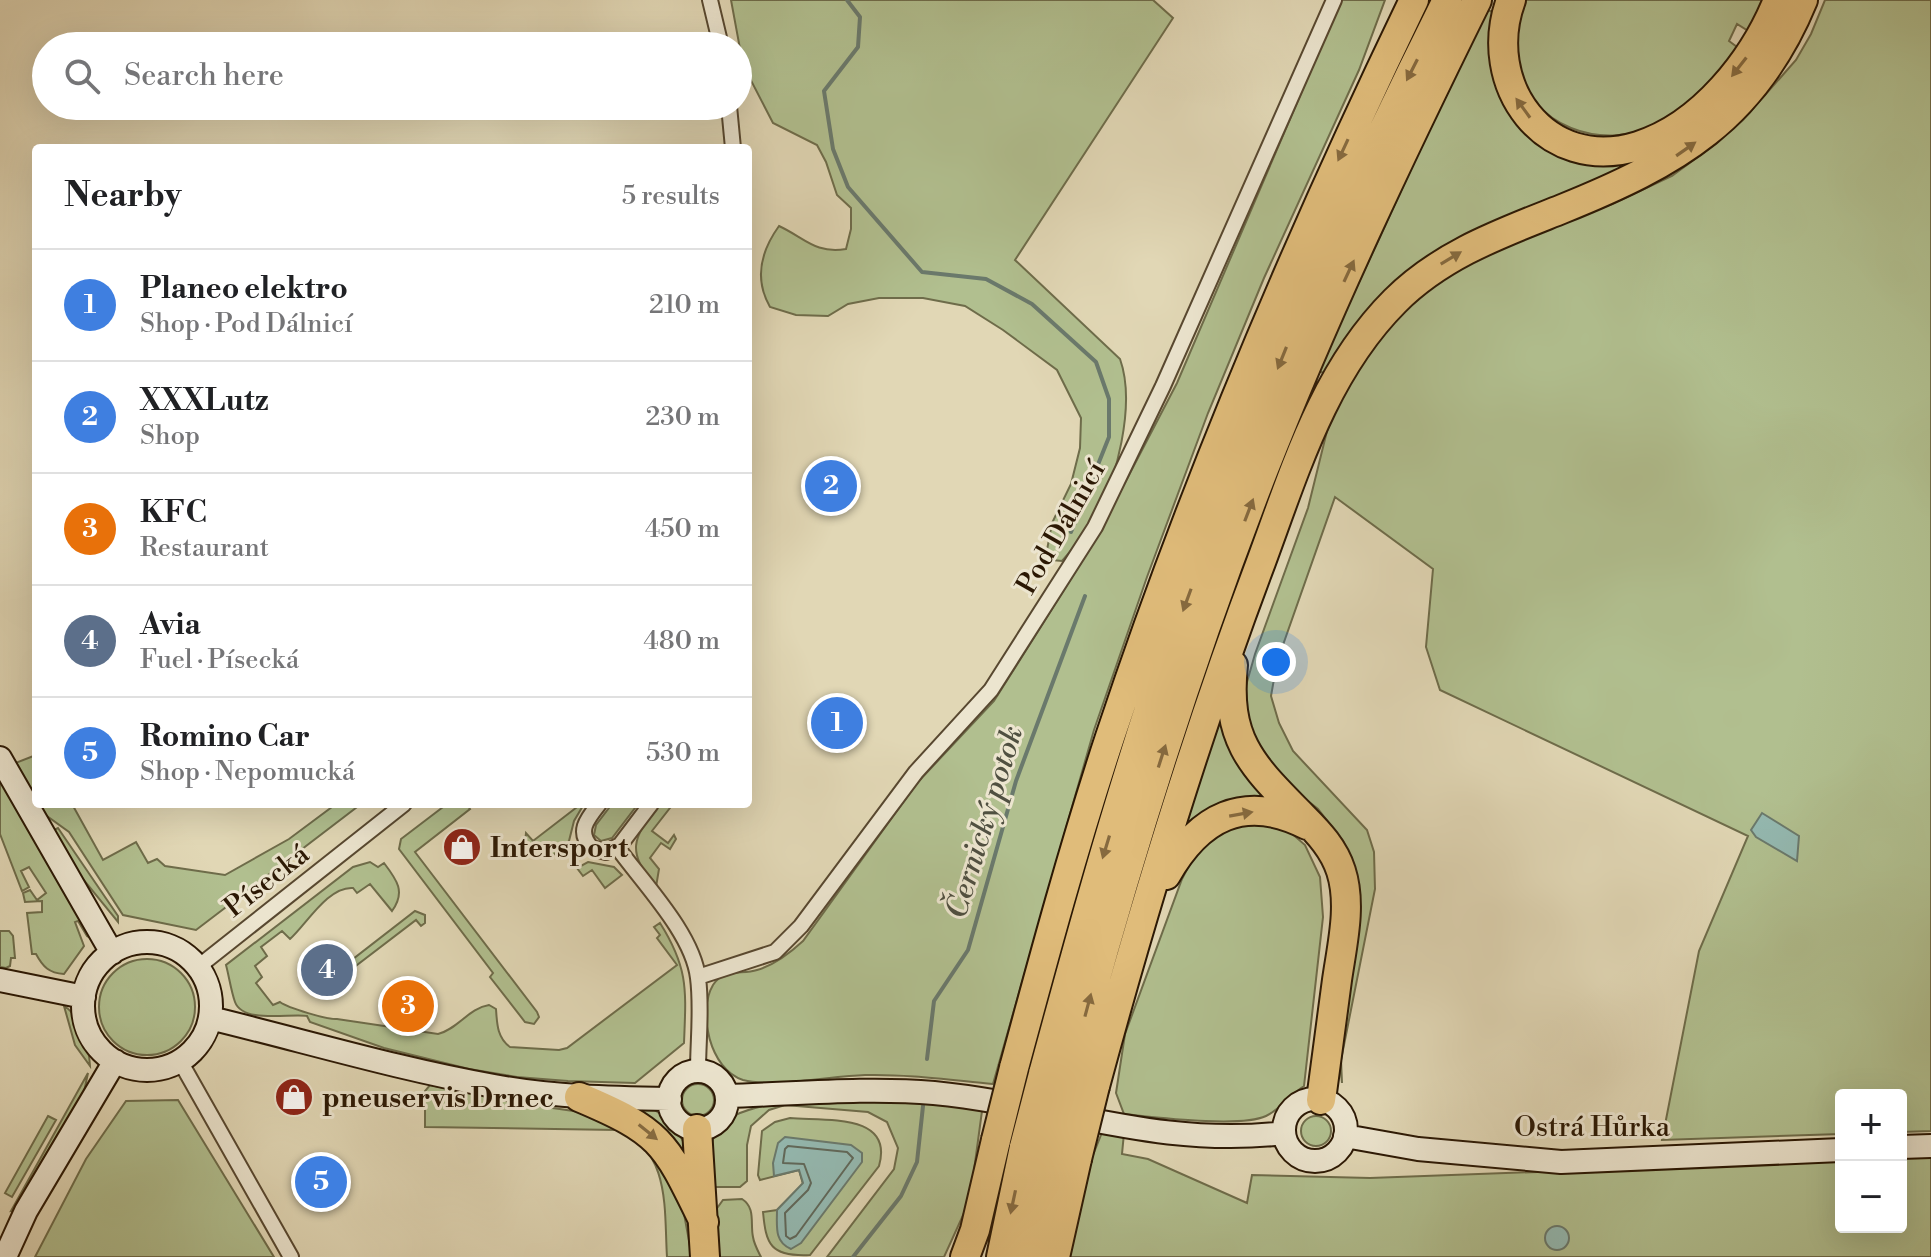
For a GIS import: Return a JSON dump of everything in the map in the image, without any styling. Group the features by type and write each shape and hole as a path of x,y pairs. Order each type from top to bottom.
{"highway":[{"path":"1376,79 1395,0"},
{"path":"965,1257 975,1230 1014,1068 1072,857 1110,738 1188,517 1260,334 1414,0"},
{"path":"1055,1257 1077,1159 1068,1080 1102,860 1153,696 1196,576 1309,292 1447,0"},
{"path":"1068,1080 1127,866 1170,732 1254,496 1334,303 1477,0"},
{"path":"1511,0 1504,24 1503,60 1519,104 1535,123 1556,139 1582,148 1605,151 1625,149 1652,140 1680,124 1705,104 1751,50 1778,0"},
{"path":"1138,929 1207,709 1293,475 1329,391 1353,350 1382,314 1415,283 1464,250 1498,233 1639,176 1701,138 1755,85 1781,46 1803,0"},
{"path":"1238,624 1231,697 1240,740 1262,775 1320,834 1338,862 1346,897 1321,1100"},
{"path":"1001,1257 1037,1150 1138,929 1182,848 1210,823 1233,814 1258,811 1285,816 1320,834"},
{"path":"579,1097 638,1124 661,1144 675,1163 704,1222"},
{"path":"697,1129 705,1257"},
{"path":"1027,1257 1037,1150"}],"main road":[{"path":"0,758 112,953"},
{"path":"148,942 167,945 184,954 198,967 209,991 210,1018 194,1050 180,1061 164,1068 131,1068 115,1061 93,1041 83,1012 84,997 89,979 99,964 112,953 129,945 148,942"},
{"path":"0,980 84,997"},
{"path":"210,1018 428,1073 497,1087 579,1097 670,1099"},
{"path":"5,1257 26,1211 115,1061"},
{"path":"698,1071 706,1072 720,1081 727,1096 723,1116 716,1123 697,1129 688,1127 674,1116 670,1099 671,1090 682,1076 698,1071"},
{"path":"727,1096 902,1091 985,1100 1114,1126 1172,1134 1236,1137 1284,1133"},
{"path":"1321,1100 1338,1110 1346,1127 1345,1136 1336,1153 1327,1159 1308,1161 1291,1150 1284,1133 1289,1114 1295,1107 1321,1100"},
{"name":"Ostrá Hůrka","path":"1345,1136 1418,1149 1561,1162 1835,1150"},
{"path":"1907,1147 1931,1146"}],"street":[{"path":"710,0 718,32"},
{"name":"Pod Dálnicí","path":"698,977 775,952 784,944 801,926 916,772 991,690 1095,527 1163,386 1334,0"},
{"path":"730,120 733,144"},
{"name":"Písecká","path":"198,967 399,808"},
{"path":"596,808 584,825 584,839 598,852 617,847 648,808"},
{"path":"617,847 677,926 694,959 698,977 698,1071"},
{"path":"180,1061 291,1257"}],"green space":[{"path":"731,0 1153,0 1173,18 1015,260 1120,359 1124,377 1125,419 1110,485 1093,521 1062,561 1052,560 1047,550 1052,523 1071,484 1080,448 1081,418 1057,370 965,306 923,298 879,298 848,304 828,316 796,315 770,307 762,286 762,265 768,245 779,226 818,247 846,249 851,229 851,208 837,195 817,145 773,123 752,82 752,32 737,32"},
{"path":"1341,0 1385,0 1359,70 1264,278 1208,413 1147,577 1094,730 993,1084 881,1075 771,1083 743,1080 732,1074 722,1065 710,1039 706,1010 713,985 728,974 764,968 803,941 917,783 994,701 1094,542 1177,383"},
{"path":"1523,0 1766,0 1750,32 1737,24 1729,41 1741,50 1694,100 1660,124 1615,135 1592,134 1571,128 1552,118 1536,103 1523,83 1515,60 1516,30"},
{"path":"1825,0 1931,0 1931,1131 1907,1132 1907,1089 1835,1089 1835,1134 1662,1140 1699,951 1748,836 1440,690 1426,647 1433,569 1335,497 1277,662 1271,696 1279,723 1293,751 1367,830 1374,852 1375,889 1341,1060 1342,1083 1339,1054 1360,911 1353,862 1343,841 1318,809 1256,756 1241,703 1255,654 1308,508 1327,431 1341,397 1366,352 1416,295 1486,251 1612,204 1672,176 1743,120 1796,60"},
{"path":"1485,9 1498,14 1531,132 1664,151 1489,225 1327,374 1318,371"},
{"path":"1217,720 1221,721 1236,762 1272,802 1244,800 1223,804 1181,831"},
{"path":"32,757 32,796 13,764"},
{"path":"0,770 92,939 78,921 75,922 84,946 64,974 50,971 36,954 32,954 27,913 42,912 42,901 25,902 23,893 30,890 37,900 46,893 29,867 21,871 29,887 22,891 0,834"},
{"path":"38,808 74,808 103,860 136,842 148,863 157,859 165,866 225,875 289,839 331,808 356,808 196,930 123,915 69,832"},
{"path":"442,808 470,809 415,852 537,1012 539,1017 534,1024 525,1022 490,977 493,973 399,849 401,839"},
{"path":"576,808 582,808 574,821 569,841 550,858 538,843 530,849 525,842 526,833 533,841"},
{"path":"609,808 635,808 612,838 601,841 594,835 596,825"},
{"path":"656,808 670,808 652,831 668,843 674,835 676,839 670,849 661,843 650,858 659,869 656,887 646,875 637,854 638,836"},
{"path":"1229,823 1282,825 1305,845 1320,877 1323,917 1304,1086 1271,1113 1254,1119 1196,1121 1124,1114 1116,1093 1125,1034 1182,879 1193,858"},
{"path":"58,828 118,916 118,922 78,873 54,830"},
{"path":"370,862 378,867 384,863 396,881 399,892 392,911 370,884 357,893 353,888 344,889 326,900 290,939 282,931 261,947 267,956 255,966 262,977 256,983 273,1005 280,1002 325,1018 438,1034 452,1028 475,1010 489,1005 496,1009 500,1035 510,1047 559,1050 567,1048 677,965 657,938 660,935 654,927 660,923 676,954 684,981 684,1043 635,1083 568,1081 469,1069 384,1048 310,1022 307,1016 257,1015 240,1009 235,1002 226,965 353,867"},
{"path":"588,862 614,867 622,875 605,888 592,870 583,876 577,868"},
{"path":"415,911 425,915 425,923 421,926 416,920 344,975 348,982 332,994 324,996 318,992 321,980 329,989 341,979 334,971"},
{"path":"0,931 9,931 13,936 15,958 11,958 10,966 6,968 0,967"},
{"path":"147,959 165,963 181,973 191,989 195,1007 191,1025 181,1041 165,1051 147,1055 129,1051 113,1041 103,1025 99,1007 103,989 113,973 129,963"},
{"path":"64,1006 79,1024 86,1041 90,1066 75,1045"},
{"path":"88,1073 84,1092 19,1210 11,1211"},
{"path":"698,1084 709,1089 714,1100 709,1111 698,1116 687,1111 682,1100 687,1089"},
{"path":"430,1085 511,1102 608,1116 632,1126 680,1192 692,1257 667,1257 661,1183 656,1166 635,1139 617,1130 425,1127 425,1091"},
{"path":"178,1100 274,1257 35,1257 86,1159 126,1101"},
{"path":"784,1101 936,1101 982,1111 970,1200 944,1257 827,1257 894,1169 898,1148 887,1122 868,1112 785,1105 769,1110 751,1126 747,1145 747,1181 740,1187 714,1187 712,1143 722,1124 741,1113"},
{"path":"649,1107 678,1132 691,1167 673,1141 634,1108"},
{"path":"48,1116 56,1120 12,1197 5,1193"},
{"path":"1316,1116 1327,1120 1331,1131 1327,1142 1316,1146 1305,1142 1301,1131 1305,1120"},
{"path":"790,1118 854,1123 867,1128 876,1137 881,1149 879,1166 810,1255 778,1251 769,1240 764,1223 763,1212 777,1210 803,1184 799,1170 760,1180 758,1175 762,1131 775,1122"},
{"path":"1103,1130 1124,1133 1122,1154 1148,1159 1247,1203 1252,1175 1370,1178 1835,1161 1835,1233 1907,1233 1907,1158 1931,1157 1931,1257 1069,1257 1087,1170"},
{"path":"742,1199 751,1211 754,1240 761,1257 718,1257 715,1211 723,1200"}],"water":[{"path":"1762,813 1799,836 1797,861 1756,837 1751,830"},
{"path":"785,1137 851,1145 862,1153 862,1162 801,1243 791,1249 779,1238 777,1210 803,1183 799,1170 774,1176 773,1163 778,1143"},
{"path":"1557,1226 1566,1229 1569,1238 1566,1247 1557,1250 1548,1247 1545,1238 1548,1229"}],"waterway":[{"name":"Černický potok","path":"847,0 860,17 858,47 824,91 833,149 848,187 922,272 986,279 1032,304 1096,362 1109,399 1109,437 1071,532"},
{"name":"Černický potok","path":"927,1059 934,1001 968,950 1016,781 1085,596"},
{"name":"Černický potok","path":"853,1257 901,1196 917,1162 923,1106"}],"place":[{"name":"XXXLutz","path":"831,486"},
{"name":"Planeo elektro","path":"837,723"},
{"name":"Intersport","path":"462,847"},
{"name":"Avia","path":"327,970"},
{"name":"KFC","path":"408,1006"},
{"name":"pneuservis Drnec","path":"294,1097"},
{"name":"Romino Car","path":"321,1182"}]}
